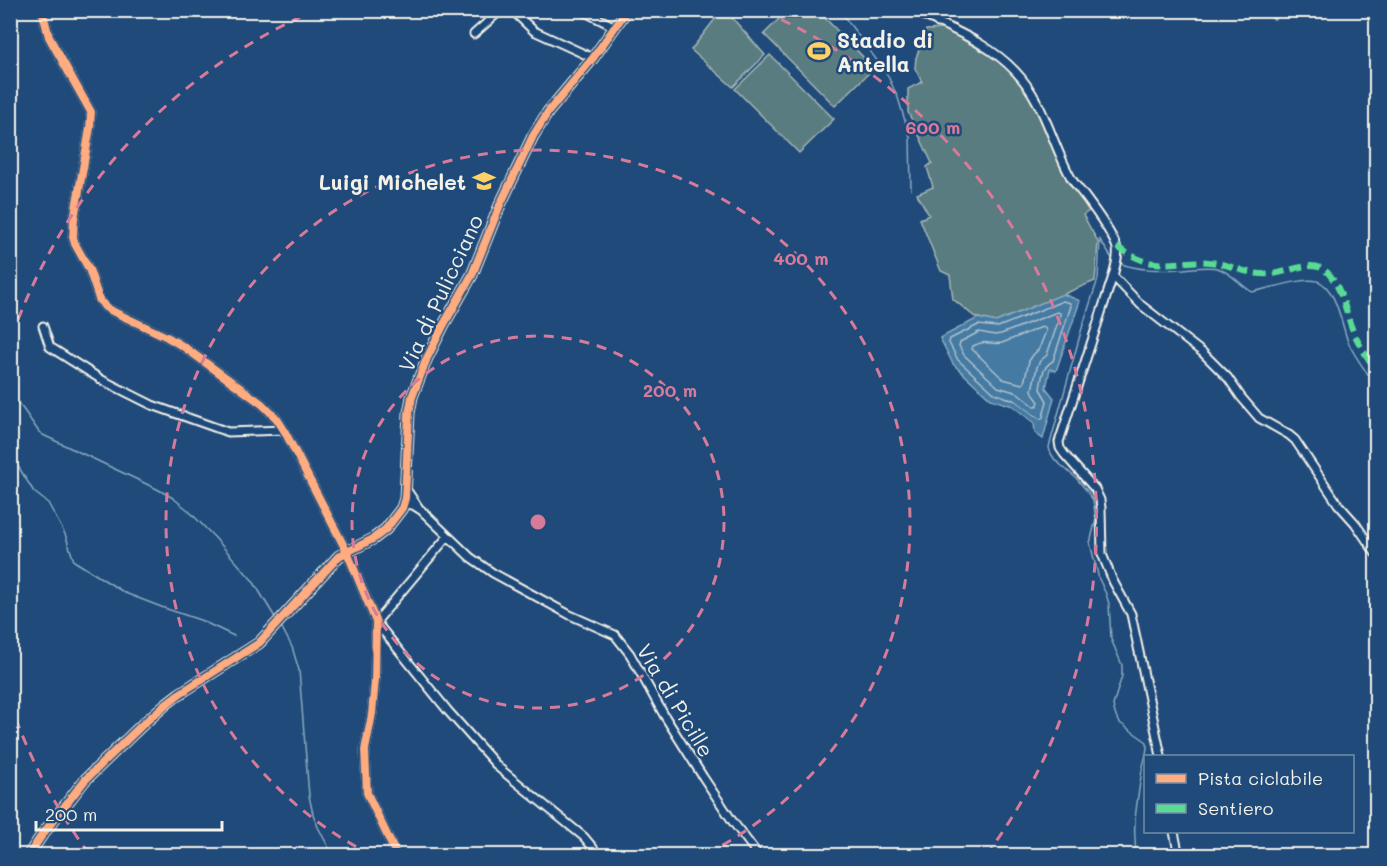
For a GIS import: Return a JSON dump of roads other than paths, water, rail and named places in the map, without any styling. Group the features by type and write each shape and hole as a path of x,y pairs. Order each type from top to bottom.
{"street":[{"path":"42,10 49,37 91,112 74,219 74,237 78,250 89,268 99,299 105,307 184,347 262,404 277,419 285,430 347,552 376,622 447,711 499,768 584,837 597,855"},
{"path":"474,34 501,10"},
{"path":"512,10 534,31 593,58"},
{"path":"581,10 615,27"},
{"name":"Via di Pulicciano","path":"28,855 80,785 142,725 179,694 260,643 336,558 383,532 389,526 403,504 406,489 409,413 412,397 427,358 442,326 472,275 494,219 533,136 548,111 593,58 627,10"},
{"path":"913,10 969,38 999,56 1015,70 1031,89 1070,177 1092,206 1117,247 1113,276 1059,442 1064,454 1095,489 1100,500 1102,554 1113,581 1131,614 1161,755"},
{"path":"937,10 938,23"},
{"path":"1113,276 1141,304 1203,353 1228,378 1259,418 1295,440 1338,504 1377,554"},
{"path":"43,327 50,347 102,380 152,405 228,432 285,430"},
{"name":"Via di Picille","path":"406,489 421,510 480,564 501,578 570,615 615,635 630,654 664,715 703,777 733,822 759,855"},
{"name":"Via di Picille","path":"403,504 412,505 421,510"},
{"path":"397,855 367,793 365,750 374,691 376,622 448,536"},
{"path":"1174,833 1179,855"}],"water":[{"path":"1063,294 1080,301 1056,371 1050,369 1046,388 1054,398 1043,439 1035,433 1034,423 1013,406 991,399 953,364 940,338 978,318 996,322"}],"waterway":[{"path":"836,10 843,15 887,74 898,98 910,137 911,190"},
{"path":"1100,239 1098,279 1049,447 1055,460 1076,478 1093,500 1096,519 1090,543 1099,579 1109,604 1111,639 1122,665 1122,676 1113,705 1120,723 1147,742 1145,755"},
{"path":"1100,240 1115,260"},
{"path":"1119,263 1151,269 1217,268 1227,272 1252,292 1311,280 1324,284 1334,298 1348,342 1376,385"},
{"path":"10,394 43,435 157,489 188,510 253,581 276,619"},
{"path":"10,459 18,466 34,492 48,503 65,534 74,561 125,593 200,620 234,636"},
{"path":"281,626 292,647 299,670 309,796 313,814 333,856"},
{"path":"1137,856 1136,813 1144,761"}],"place":[{"name":"Stadio di Antella","path":"819,51"},
{"name":"Luigi Michelet","path":"484,181"}]}
